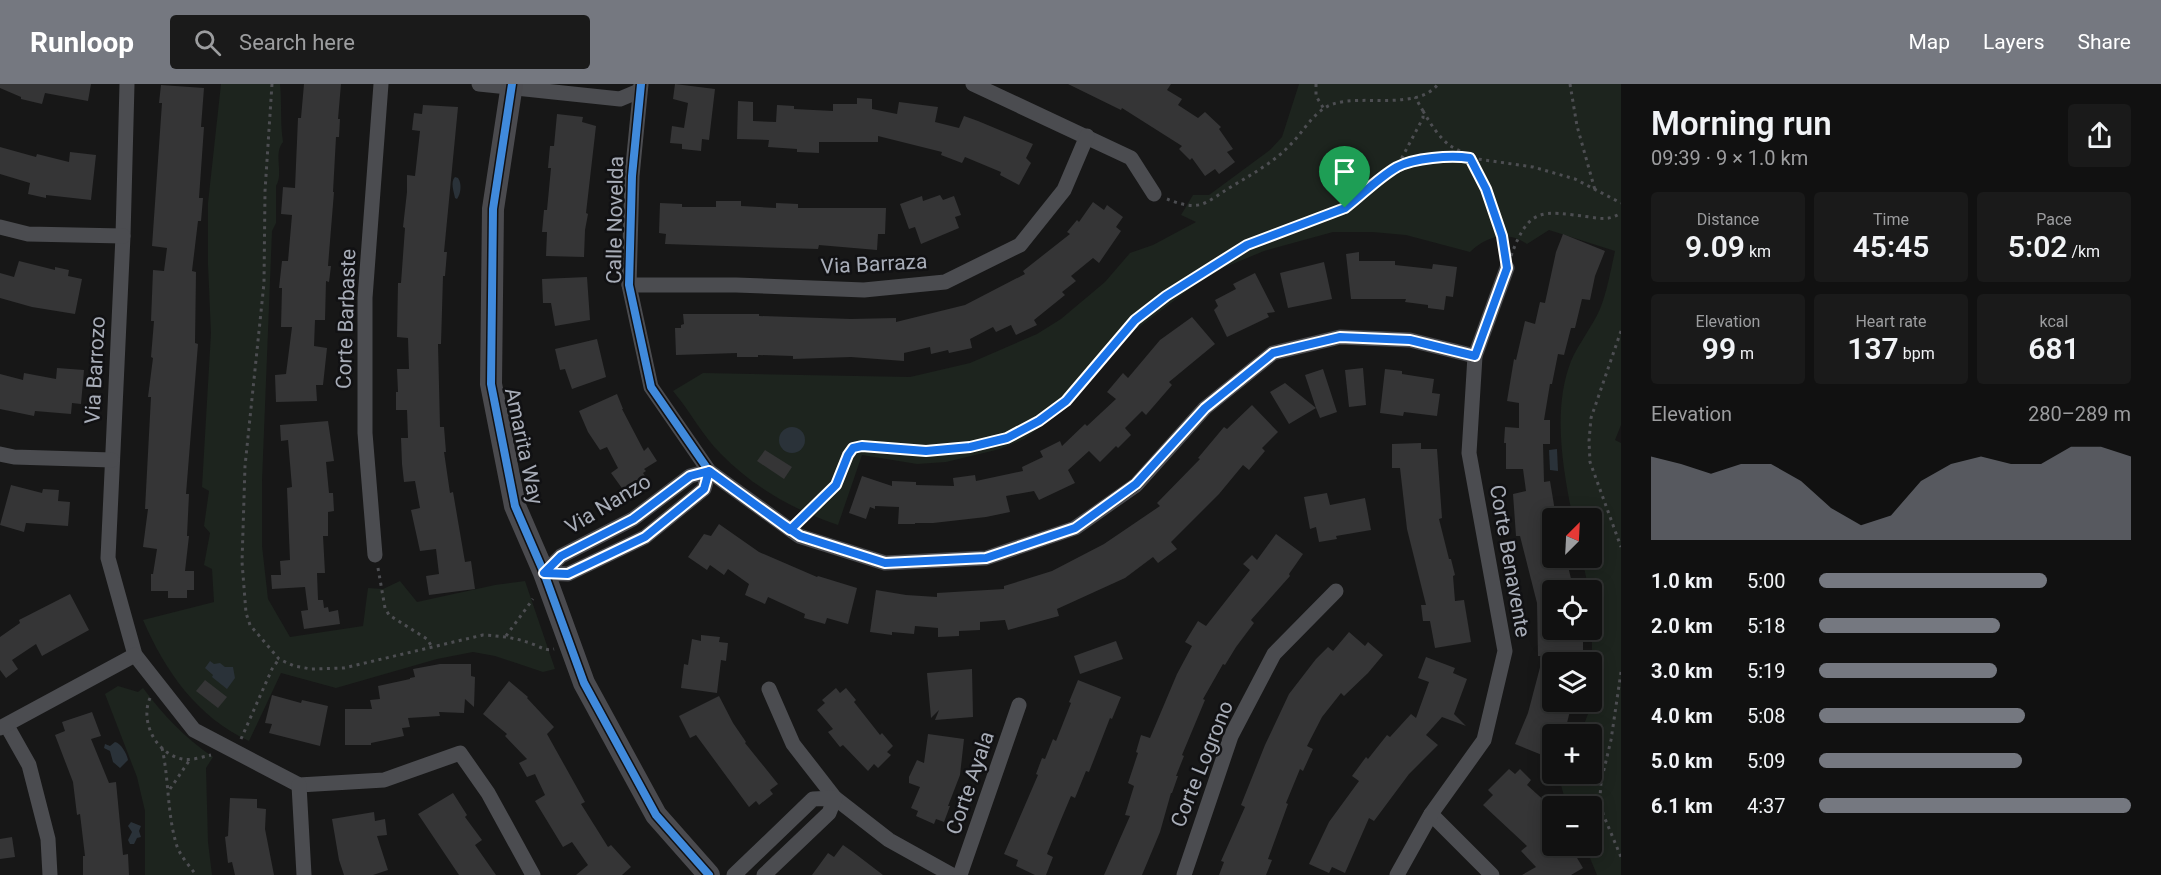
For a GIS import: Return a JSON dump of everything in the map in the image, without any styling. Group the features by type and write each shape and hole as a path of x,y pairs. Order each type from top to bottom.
{"street":[{"name":"Via Barrozo","path":"127,84 123,236 108,558 135,655"},
{"name":"Corte Barbaste","path":"375,555 365,433 365,298 381,84"},
{"path":"479,84 620,99 636,86"},
{"path":"973,84 1131,158 1154,194"},
{"name":"Amarita Way","path":"511,86 493,209 491,384 516,506 544,573 584,682 656,815 709,875"},
{"name":"Calle Novelda","path":"636,86 629,285 651,387 709,471 800,536 885,563 986,558 1075,528 1136,484 1205,408 1273,353 1340,337 1410,340 1475,356"},
{"name":"Via Barraza","path":"629,285 736,285 864,290 945,282 1020,245 1064,190 1087,136"},
{"path":"0,227 28,234 123,236"},
{"name":"Corte Benavente","path":"1397,875 1431,814 1484,740 1504,651 1469,453 1475,356 1507,268"},
{"path":"0,454 14,457 112,460"},
{"name":"Via Nanzo","path":"544,573 568,574 645,537 704,489 709,471"},
{"name":"Via Nanzo","path":"544,573 561,556 633,519 690,476 709,471"},
{"name":"Corte Logrono","path":"1184,875 1231,736 1274,654 1336,591"},
{"path":"50,875 48,839 29,765 3,727 135,655 194,730 298,785 384,780 459,753 488,793 533,875"},
{"path":"769,689 794,744 835,798 889,840 952,875"},
{"name":"Corte Ayala","path":"960,875 1019,705"},
{"path":"298,785 304,875"},
{"path":"734,875 813,799 835,798"},
{"path":"764,875 829,813 835,798"},
{"path":"1431,814 1492,875"}],"path":[{"path":"272,84 265,191 264,283 245,466 242,562 246,613 250,625 279,659 294,666 311,669 344,668 483,635 506,636 549,651 570,645"},
{"path":"1316,84 1316,96 1324,109"},
{"path":"1154,194 1177,203 1202,204 1271,163 1292,143 1317,113 1332,104 1355,100 1380,101 1415,97 1424,95 1438,84"},
{"path":"1570,84 1577,126 1596,191"},
{"path":"1415,97 1447,143 1470,158 1486,189 1502,236 1507,268"},
{"path":"1397,167 1418,129 1423,118 1423,111"},
{"path":"790,530 836,485 853,448 862,446 926,451 970,447 1007,438 1023,430 1066,401 1135,320 1166,296 1247,245 1345,208 1397,167 1415,161 1457,156 1533,167 1575,179 1621,203"},
{"path":"1507,268 1517,238 1530,219 1538,215 1546,212 1603,219 1613,218 1621,213"},
{"path":"1621,331 1591,418 1589,441 1590,462 1621,547"},
{"path":"375,555 388,615 427,639 432,647"},
{"path":"506,636 534,599 528,582 544,573"},
{"path":"1621,672 1600,797 1602,814 1621,857"},
{"path":"161,746 167,772 176,843 196,875"},
{"path":"169,791 190,759"}],"shaded area":[{"path":"221,84 280,84 283,142 279,152 279,175 276,186 276,223 272,231 262,481 262,546 268,599 290,637 363,626 368,588 383,589 400,581 417,602 525,581 555,669 543,672 495,656 473,652 437,659 336,688 281,673 249,741 230,731 198,706 172,674 162,657 143,620 214,602 212,569 204,565 210,533 204,526 209,491 202,487 211,333 208,203"},
{"path":"1299,84 1621,84 1621,425 1615,440 1621,443 1621,875 1597,875 1589,856 1602,856 1602,796 1564,796 1561,785 1602,784 1602,724 1584,724 1589,712 1602,712 1602,652 1592,652 1592,640 1602,640 1602,580 1587,580 1584,568 1602,568 1602,508 1571,508 1563,460 1561,419 1565,380 1571,361 1597,316 1609,280 1615,251 1549,230 1527,244 1512,237 1497,237 1483,242 1470,252 1406,235 1372,232 1333,232 1264,251 1223,268 1192,287 1130,334 1069,406 1024,439 1000,449 946,462 917,464 862,455 838,525 790,505 760,487 733,466 714,447 673,391 703,373 910,377 970,363 1037,334 1061,319 1105,282 1130,253 1153,245 1196,222 1181,215 1193,195 1209,195 1270,150 1282,137"},
{"path":"455,177 458,178 460,186 457,199 453,187"},
{"path":"792,427 801,431 805,440 801,449 792,453 783,449 779,440 783,431"},
{"path":"1557,449 1558,471 1550,470 1549,450"},
{"path":"210,661 214,664 220,663 225,667 233,667 235,678 227,689 205,668"},
{"path":"118,686 138,692 143,688 175,726 213,757 206,768 208,842 212,875 145,875 145,811 137,777 105,694"},
{"path":"115,742 123,749 128,760 120,768 113,762 110,751 104,748 105,744 110,746"},
{"path":"131,822 141,826 139,831 141,837 137,838 134,844 130,844 128,840 132,832 128,826"}],"building":[{"path":"0,84 91,84 88,101 45,93 42,104 21,99 0,88"},
{"path":"304,84 341,84 328,266 331,266 329,282 326,281 325,320 315,320 314,346 327,348 323,385 316,385 317,401 276,402 275,375 286,374 292,327 281,327 282,288 279,288 282,261 288,261 292,215 281,214 283,187 295,188 298,118 301,118"},
{"path":"675,84 715,89 709,140 702,139 701,151 682,149 682,144 670,143 672,126 684,128 688,103 673,99"},
{"path":"1068,84 1171,84 1167,90 1182,99 1178,105 1198,118 1205,112 1221,127 1219,129 1233,149 1227,152 1235,162 1219,174 1215,169 1205,176 1192,158 1190,160 1179,149 1182,146 1122,108 1121,110"},
{"path":"161,85 204,88 199,198 203,198 192,271 196,272 195,343 198,344 186,494 189,494 187,536 189,536 185,571 194,571 194,590 187,590 187,598 168,598 168,591 151,591 151,574 153,574 157,549 143,547 148,509 145,509 151,397 148,397 153,358 151,357 154,321 151,321 153,270 164,271 167,248 152,246 162,103 159,103"},
{"path":"857,98 872,99 872,109 897,114 899,102 938,107 935,122 959,128 964,116 978,121 1033,144 1026,158 1031,163 1019,185 1000,175 1001,172 965,157 962,163 941,155 942,152 878,136 878,142 819,142 819,153 768,147 769,140 737,139 738,101 753,102 753,121 776,122 777,105 794,106 794,109 833,111 833,104 857,104"},
{"path":"423,105 458,107 444,252 447,252 445,276 443,276 441,344 438,344 440,427 444,427 446,452 444,452 450,493 453,492 465,562 471,561 475,589 429,595 426,576 439,574 436,549 420,551 411,510 420,508 415,481 404,482 402,464 401,438 408,438 407,410 396,410 397,369 409,369 408,338 397,337 398,283 401,283 407,175 415,176 420,131 412,130 414,113 422,114"},
{"path":"557,114 583,117 582,122 596,126 586,213 588,214 584,257 546,256 547,232 542,232 544,210 547,210 551,168 548,168 550,146 554,146"},
{"path":"0,147 36,157 37,154 69,162 70,152 96,155 91,200 46,195 46,198 28,194 30,183 0,174"},
{"path":"940,195 943,200 954,196 961,215 955,217 959,228 921,244 915,227 909,229 900,204 922,196 923,201"},
{"path":"716,201 741,201 741,206 776,208 776,203 798,204 798,208 886,208 885,234 878,234 877,250 819,245 818,249 665,244 666,234 659,233 660,203 682,204 682,207 716,207"},
{"path":"1093,202 1104,210 1107,205 1123,217 1116,227 1121,231 1099,263 1093,258 1071,276 1076,281 1062,292 1065,295 1034,320 1037,325 1016,335 1011,325 996,332 993,327 970,339 972,348 931,354 930,347 904,353 904,361 851,357 793,359 793,356 758,355 758,357 737,357 737,353 676,355 675,328 681,328 684,324 683,314 759,314 759,316 851,319 896,318 896,322 965,305 1025,274 1023,271 1070,234 1067,232 1077,220 1079,222"},
{"path":"1563,234 1605,251 1595,276 1590,300 1582,299 1575,328 1571,328 1564,355 1558,354 1544,420 1550,420 1550,444 1543,444 1544,482 1550,481 1554,505 1554,508 1542,508 1542,568 1568,568 1571,580 1542,580 1542,640 1583,640 1583,652 1542,652 1542,656 1538,656 1537,603 1520,536 1516,536 1513,494 1526,491 1523,469 1506,469 1506,443 1504,443 1505,427 1519,428 1519,403 1507,401 1514,359 1516,360 1525,321 1535,324 1540,302 1545,303 1556,252"},
{"path":"1359,252 1359,261 1395,261 1395,265 1432,269 1433,264 1457,267 1453,297 1446,296 1444,310 1405,302 1406,299 1351,299 1346,254"},
{"path":"19,261 55,270 55,267 69,270 68,276 82,279 75,314 32,307 0,298 0,273 14,277"},
{"path":"1324,262 1332,299 1288,308 1280,273"},
{"path":"1255,273 1275,312 1267,313 1269,317 1227,337 1214,310 1218,306 1215,300 1236,289 1233,284"},
{"path":"587,277 590,320 555,326 551,303 543,303 542,279"},
{"path":"1192,317 1215,344 1169,382 1172,385 1146,415 1142,411 1125,428 1131,435 1118,448 1116,446 1100,462 1089,451 1068,470 1075,483 1039,500 1034,491 1006,496 1010,512 986,517 898,524 899,507 875,506 875,509 870,507 866,519 849,513 862,476 892,486 892,481 916,482 916,485 954,486 953,478 975,475 976,481 1023,471 1022,467 1043,457 1040,451 1060,441 1062,446 1085,424 1087,426 1116,399 1107,392 1123,373 1128,378 1160,340"},
{"path":"597,339 606,377 572,389 565,369 560,370 555,349"},
{"path":"57,368 84,370 81,404 72,403 71,414 35,411 34,416 0,409 0,374 23,380 24,373 56,379"},
{"path":"1363,368 1366,405 1349,407 1345,370"},
{"path":"1323,369 1337,412 1320,418 1305,375"},
{"path":"1385,369 1434,379 1432,393 1440,394 1437,416 1404,412 1403,416 1380,413"},
{"path":"1285,383 1316,408 1289,424 1270,392"},
{"path":"617,394 622,409 644,451 648,447 657,461 644,469 645,476 624,491 611,473 618,468 607,447 600,450 588,432 579,411"},
{"path":"1252,405 1278,432 1262,448 1265,451 1249,470 1243,465 1219,494 1171,542 1177,549 1158,563 1153,557 1125,578 1057,609 1059,616 1008,630 1005,620 980,622 980,630 959,631 959,636 938,637 938,628 915,626 914,634 892,632 892,635 870,632 876,590 937,597 937,593 1004,589 1004,586 1052,571 1104,544 1160,506 1157,503 1200,459 1198,458 1224,427 1227,429"},
{"path":"328,421 334,461 326,462 329,493 333,493 334,511 328,512 328,536 323,536 325,573 317,573 318,600 323,600 324,608 328,607 329,612 338,610 340,624 304,629 301,611 308,610 305,587 272,589 271,575 281,575 280,561 290,560 287,488 292,487 288,440 281,441 280,425"},
{"path":"1421,443 1421,449 1437,449 1442,518 1439,519 1455,575 1453,576 1455,601 1464,600 1471,642 1435,648 1430,621 1423,621 1421,605 1426,605 1407,529 1400,468 1392,468 1392,444"},
{"path":"765,450 792,467 784,479 757,461"},
{"path":"11,485 42,493 43,489 59,490 58,501 70,502 68,526 26,523 24,532 0,525"},
{"path":"1327,493 1330,505 1365,498 1371,530 1336,536 1337,539 1319,542 1316,527 1310,529 1304,497"},
{"path":"719,524 759,552 817,577 857,588 848,624 827,618 825,624 804,618 805,614 768,597 765,604 745,595 749,584 728,569 724,575 710,565 707,570 688,557 704,534 711,536"},
{"path":"1276,534 1303,554 1289,574 1290,576 1251,620 1254,623 1225,665 1223,664 1203,699 1205,700 1182,755 1184,756 1160,832 1142,875 1104,875 1130,816 1125,815 1134,786 1128,783 1138,753 1136,752 1141,735 1150,738 1177,674 1192,646 1185,642 1198,621 1206,626 1250,570 1243,564 1252,555 1257,560"},
{"path":"70,594 89,630 42,656 36,644 12,660 18,669 6,678 0,670 0,637 20,623 19,620"},
{"path":"1349,632 1365,646 1368,642 1383,655 1344,696 1341,693 1322,717 1307,746 1313,749 1303,771 1300,769 1286,803 1288,804 1268,859 1272,860 1266,875 1219,875 1224,862 1221,861 1245,807 1241,805 1289,694 1316,659 1328,647 1333,651"},
{"path":"701,635 720,637 719,642 728,643 726,661 721,660 717,693 681,688 684,664 688,665 692,639 701,641"},
{"path":"1116,641 1123,659 1080,674 1074,656"},
{"path":"1426,657 1455,668 1453,673 1467,679 1454,714 1466,726 1442,717 1426,735 1438,745 1409,774 1374,821 1369,818 1345,873 1332,867 1329,873 1309,864 1329,822 1359,781 1352,776 1387,735 1390,737 1411,714 1416,718 1429,682 1418,678"},
{"path":"1542,660 1542,712 1570,712 1567,724 1542,724 1542,755 1515,744 1528,713"},
{"path":"440,664 471,664 471,676 475,677 474,707 465,699 464,713 439,712 440,716 408,718 410,727 402,728 404,736 371,743 371,745 345,745 345,709 372,709 370,700 380,699 378,686 415,677 413,669"},
{"path":"972,669 973,717 935,720 939,710 931,718 927,673"},
{"path":"205,680 227,697 218,708 196,691"},
{"path":"1078,680 1121,697 1112,719 1110,718 1089,772 1086,771 1075,798 1071,796 1060,822 1047,854 1053,857 1046,875 1035,875 1016,866 1018,860 1004,854 1038,775 1036,774 1042,758 1045,759 1053,739 1056,741"},
{"path":"509,681 528,697 554,727 547,734 585,802 581,804 608,847 611,845 631,867 622,875 576,875 588,865 572,842 563,847 535,801 545,795 535,774 527,777 519,763 527,759 505,736 507,734 483,714"},
{"path":"836,688 840,693 846,688 880,735 882,733 893,746 887,752 891,755 878,768 874,764 868,771 843,745 840,747 828,732 833,729 817,710 825,703 822,700"},
{"path":"272,695 301,703 302,700 328,706 320,746 269,733 272,724 265,723"},
{"path":"719,696 745,743 778,784 770,790 773,794 759,805 756,801 749,807 696,735 690,738 679,716"},
{"path":"92,712 101,736 91,739 109,783 116,782 123,855 128,854 129,875 83,875 83,856 85,856 80,814 77,815 73,782 55,735 65,731 62,722"},
{"path":"928,734 964,739 960,775 948,806 950,806 944,822 936,819 934,824 916,816 918,811 911,808 920,787 909,783 909,777 917,760 924,763"},
{"path":"1509,769 1515,774 1520,769 1531,780 1527,785 1542,799 1540,813 1542,816 1542,856 1576,856 1583,868 1571,875 1522,875 1536,867 1521,851 1527,846 1483,805 1493,795 1488,790"},
{"path":"453,793 467,815 465,817 482,840 475,845 496,875 459,875 418,814"},
{"path":"230,798 257,799 257,808 266,809 265,829 274,875 235,875 232,862 228,863 225,837 228,836"},
{"path":"374,812 375,821 385,819 387,835 377,836 388,870 373,875 344,875 332,819"},
{"path":"12,837 15,857 0,859 0,839"},
{"path":"843,845 883,875 812,875 828,853 834,857"}],"cycle path":[{"path":"512,84 493,209 491,384 515,506 544,573 584,683 656,815 709,875"},
{"path":"641,84 632,176 629,285 651,387 709,471 799,536 885,563 986,558 1075,528 1136,485 1205,408 1273,353 1340,337 1410,340 1475,356"}],"route":[{"path":"1345,208 1247,245 1166,296 1135,320 1066,401 1039,421 1007,438 970,447 926,451 862,446 853,448 836,485 790,530 709,471 690,476 633,519 561,556 544,573 568,574 645,537 704,489 709,471 749,500 790,530 800,536 885,563 986,558 1075,528 1136,484 1205,408 1273,353 1340,337 1410,340 1475,356 1507,268 1502,236 1486,189 1470,158 1457,156 1415,161 1397,167 1345,208"}]}
